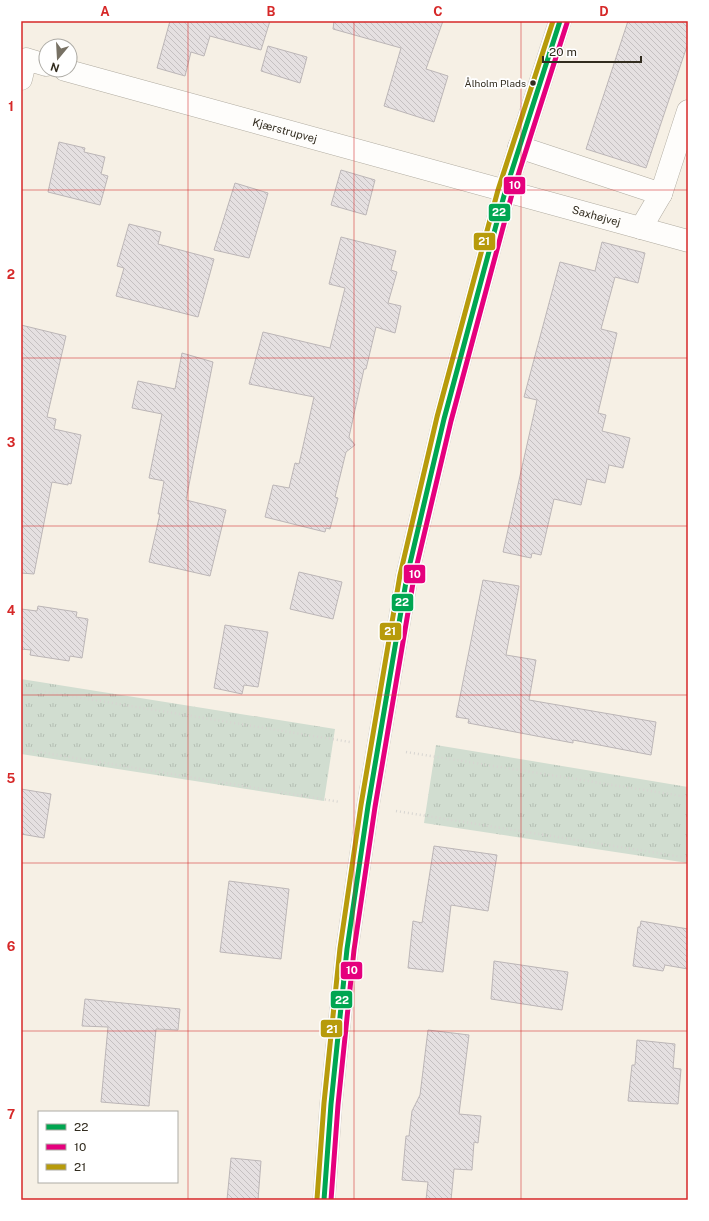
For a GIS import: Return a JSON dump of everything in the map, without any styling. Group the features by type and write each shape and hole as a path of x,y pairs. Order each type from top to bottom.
{"main road":[{"path":"324,1200 331,1104 348,949 368,806 407,576 444,419 505,192 560,21"}],"street":[{"path":"21,79 26,59 38,63"},
{"name":"Kjærstrupvej","path":"78,74 505,192"},
{"path":"641,228 661,194 688,112"},
{"path":"519,147 661,194"},
{"name":"Saxhøjvej","path":"505,192 688,241"}],"green space":[{"path":"21,679 335,729 324,801 21,754"},
{"path":"436,745 688,787 688,863 424,823"}],"building":[{"path":"170,21 270,21 261,50 210,36 204,56 191,52 185,76 157,68"},
{"path":"334,21 443,21 426,69 448,76 434,122 384,106 401,48 333,29"},
{"path":"628,21 688,21 688,43 646,168 586,149"},
{"path":"268,46 307,57 300,83 261,71"},
{"path":"59,142 85,148 84,152 105,157 101,174 108,176 100,205 48,192"},
{"path":"341,170 375,180 366,215 331,205"},
{"path":"235,183 268,193 249,258 214,250"},
{"path":"129,224 161,232 158,244 214,259 198,317 116,296 124,268 117,266"},
{"path":"341,237 396,251 391,270 397,272 388,303 401,306 395,333 376,327 366,369 364,369 349,437 355,445 346,452 335,497 338,498 330,529 326,528 325,532 265,517 273,485 289,488 295,463 299,464 314,397 249,384 263,332 330,348 345,288 329,284"},
{"path":"602,242 645,253 638,283 615,277 601,329 617,333 598,413 606,415 602,431 630,438 623,468 609,465 605,483 587,479 581,505 554,499 541,555 532,553 531,558 503,552 537,400 524,397 560,262 595,271"},
{"path":"21,325 66,336 47,417 56,419 54,429 81,435 71,484 68,483 68,485 52,482 34,574 21,573"},
{"path":"182,353 213,362 186,500 226,510 210,576 149,562 160,514 158,514 164,481 149,478 162,414 132,408 138,381 175,389"},
{"path":"299,572 342,582 333,619 290,609"},
{"path":"483,580 519,586 506,655 536,660 529,700 656,722 651,755 573,740 573,743 468,723 469,719 456,717"},
{"path":"38,606 77,612 76,617 88,619 82,658 70,656 69,661 30,655 31,650 21,649 21,609 37,611"},
{"path":"225,625 268,632 258,687 244,685 242,694 214,688"},
{"path":"21,789 51,794 44,838 21,834"},
{"path":"434,846 497,855 488,911 451,905 443,972 408,968 413,921 422,923"},
{"path":"229,881 289,889 281,959 220,952"},
{"path":"641,921 688,929 688,969 665,965 663,971 633,966 638,927 640,927"},
{"path":"494,961 568,972 562,1010 491,999"},
{"path":"85,999 180,1009 178,1030 156,1029 149,1106 101,1102 108,1027 82,1026"},
{"path":"428,1030 469,1035 459,1114 481,1116 478,1143 474,1142 472,1170 454,1169 451,1200 426,1200 428,1182 402,1180 406,1136 409,1136 412,1111 420,1095"},
{"path":"637,1040 675,1044 673,1068 681,1069 678,1104 628,1101 632,1065 635,1065"},
{"path":"231,1158 261,1161 258,1200 227,1200"}],"transit line":[{"name":"21","path":"317,1199 324,1103 340,948 361,805 400,575 437,417 498,190 553,21"},
{"name":"22","path":"324,1200 331,1104 347,949 368,806 407,576 444,419 505,192 560,21"},
{"name":"10","path":"331,1200 338,1105 354,950 375,807 414,577 451,421 512,194 567,23"}],"place":[{"name":"Ålholm Plads","path":"533,83"}]}
